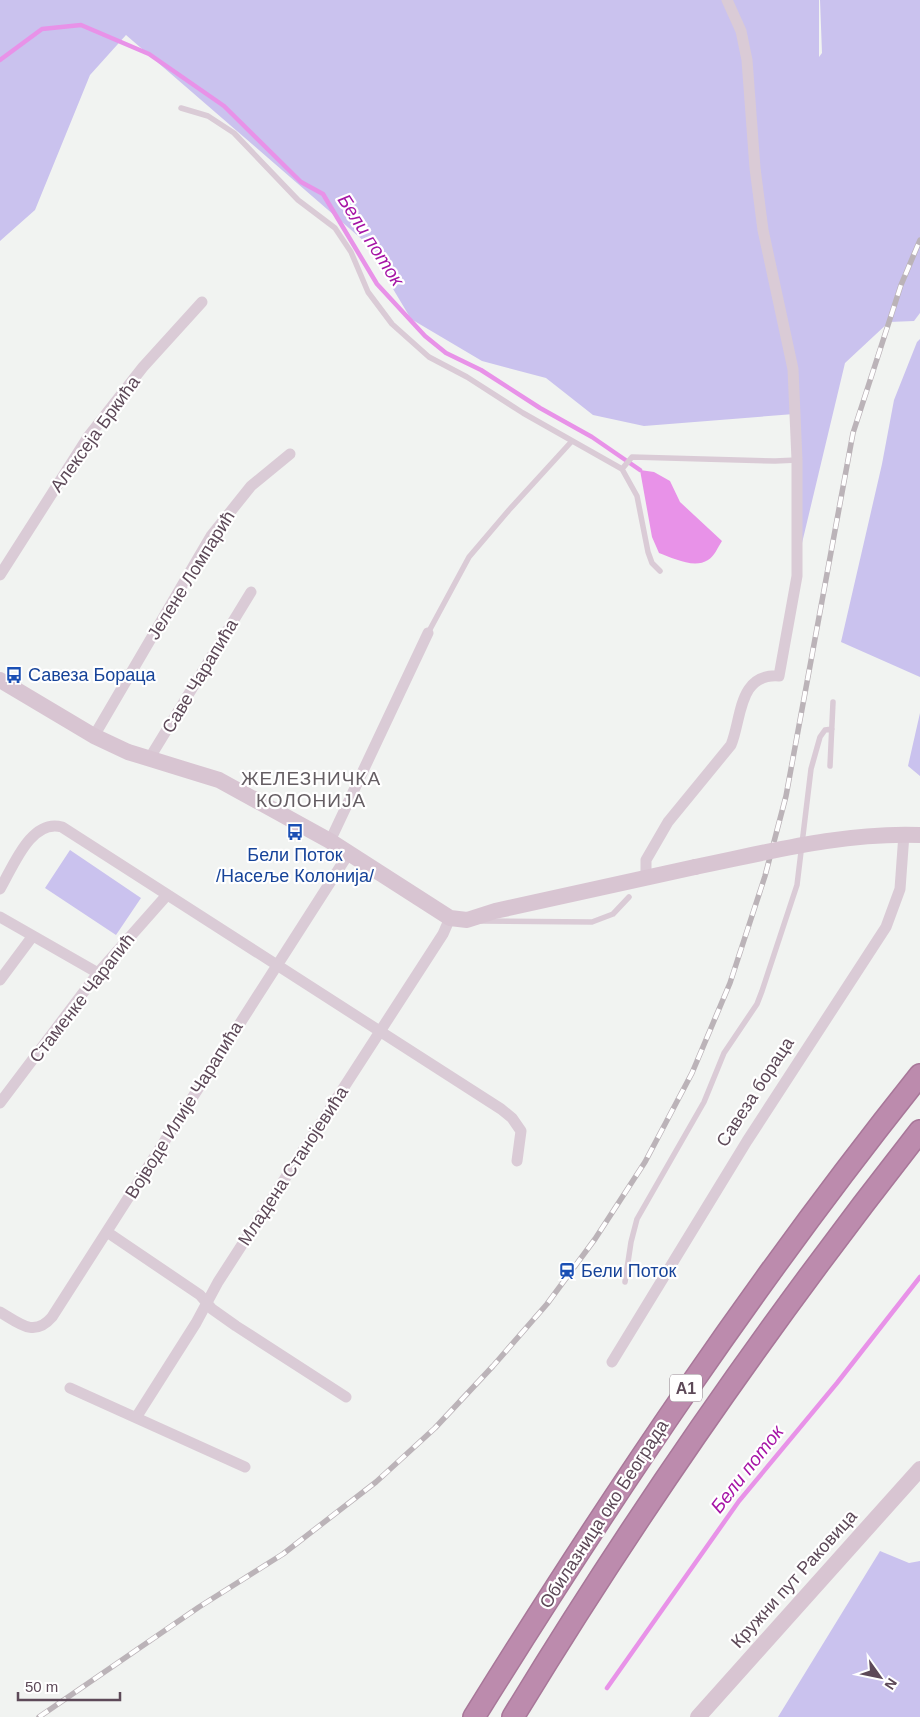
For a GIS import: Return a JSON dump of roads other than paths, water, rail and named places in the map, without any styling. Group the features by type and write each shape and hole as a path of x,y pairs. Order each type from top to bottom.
{"highway":[{"name":"Обилазница око Београда","path":"474,1717 686,1390 795,1238 920,1075"},
{"name":"Обилазница око Београда","path":"513,1717 618,1549 706,1420 813,1270 920,1131"}],"street":[{"path":"646,877 646,860 668,822 731,745 737,731 741,705 751,686 765,676 780,676 797,576 797,460 793,369 763,230 755,168 747,60 742,31 727,0"},
{"name":"Алексеја Бркића","path":"0,575 63,475 104,417 158,350 202,302"},
{"name":"Јелене Ломпарић","path":"94,736 211,536 251,486 290,454"},
{"name":"Саве Чарапића","path":"149,759 251,592"},
{"path":"330,841 428,633"},
{"path":"0,680 94,736 149,759 176,765 219,780 330,841 450,918"},
{"path":"0,889 31,836 40,829 57,826 167,894 512,1118 521,1131 517,1161"},
{"name":"Савеза бораца","path":"450,918 472,919 495,911 646,877 830,840 912,835 891,916 747,1141 612,1362"},
{"name":"Војводе Илије Чарапића","path":"0,1312 29,1328 39,1328 44,1325 61,1305 349,853"},
{"name":"Стаменке Чарапић","path":"0,1103 98,973 167,894"},
{"path":"0,917 98,973"},
{"name":"Младена Станојевића","path":"137,1416 196,1323 207,1302 443,934 450,918"},
{"path":"0,980 32,937"},
{"path":"106,1232 207,1302 236,1326 346,1397"},
{"path":"70,1388 137,1416 245,1467"},
{"name":"Кружни пут Раковица","path":"698,1717 920,1468"}],"lane":[{"path":"181,108 208,116 234,133 298,200 335,228 351,252 368,292 392,324 429,357 467,377 572,441 623,468 637,496 648,552 652,563 660,571"},
{"path":"428,633 469,557 508,510 572,441"},
{"path":"623,468 632,457 797,460"},
{"path":"830,766 833,702"},
{"path":"625,1282 631,1242 638,1219 704,1102 724,1053 757,1004 762,991 797,885 811,769 820,737 825,730 832,729"},
{"name":"Савеза бораца","path":"472,919 485,922 592,922 613,914 629,896"}],"waterway":[{"name":"Бели поток","path":"0,60 42,29 81,25 149,54 224,106 301,182 323,194 377,284 425,336 446,353 481,370 540,408 592,437 640,470"},
{"name":"Бели поток","path":"607,1688 739,1501 837,1383 920,1277"}],"railway":[{"path":"39,1717 199,1607 283,1554 376,1482 435,1428 547,1304 595,1239 645,1162 692,1073 730,983 765,876 786,796 853,433 901,285 920,240"}],"place":[{"name":"Савеза Бораца","path":"14,675"},
{"name":"Бели Поток /Насеље Колонија/","path":"295,832"},
{"name":"Бели Поток","path":"567,1271"}],"district":[{"name":"ЖЕЛЕЗНИЧКА КОЛОНИЈА","path":"311,789"}]}
